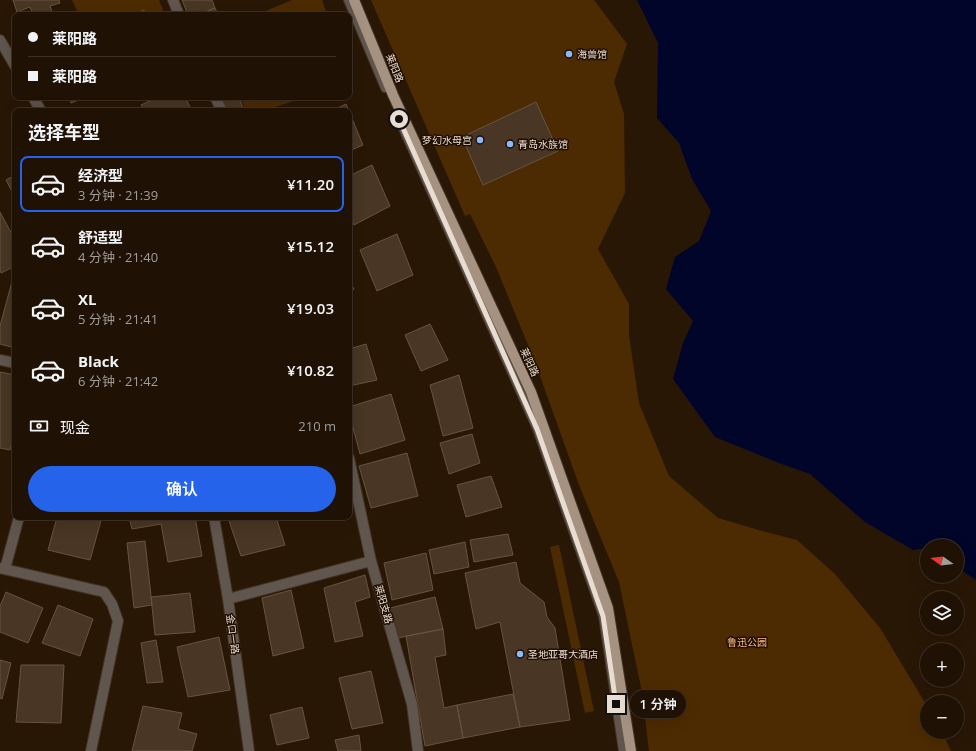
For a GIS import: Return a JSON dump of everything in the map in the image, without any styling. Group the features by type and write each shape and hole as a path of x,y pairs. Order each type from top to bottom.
{"main road":[{"name":"莱阳路","path":"354,0 392,95 531,392 608,608 632,751"}],"street":[{"path":"173,0 178,12"},
{"path":"0,40 12,61"},
{"path":"0,360 12,362"},
{"name":"莱阳支路","path":"352,471 372,561 412,704 418,751"},
{"path":"18,520 3,568 104,592 112,604 118,621 91,751"},
{"name":"金口一路","path":"215,520 228,599 249,751"},
{"path":"228,599 372,561"}],"lane":[{"name":"莱阳路","path":"348,0 386,91 537,429 603,616 623,751"}],"green space":[{"path":"72,0 159,0 164,12 78,12"},
{"path":"292,0 322,0 326,12 263,12"},
{"name":"鲁迅公园","path":"371,0 594,0 627,44 614,82 624,114 625,193 598,249 629,304 629,336 639,403 669,476 718,518 797,540 835,574 880,628 920,695 920,739 945,739 951,751 649,751 642,692 619,582 579,485 535,362 496,267 470,214 465,216"},
{"path":"242,100 297,100 272,108 244,108"},
{"path":"559,545 594,711 585,713 550,547"}],"water":[{"path":"637,0 976,0 976,580 964,572 964,539 920,539 920,549 913,550 865,522 810,474 715,437 673,379 683,343 693,321 666,289 675,257 699,241 711,211 692,179 679,143 657,118 658,43"}],"building":[{"path":"13,0 59,0 60,3 50,6 52,12 32,12 30,7 17,12"},
{"path":"182,0 212,0 215,8 205,12 187,12"},
{"path":"215,8 217,12 205,12"},
{"path":"70,100 78,100 71,103"},
{"path":"152,100 186,100 190,108 142,108 141,105"},
{"path":"221,100 240,100 243,108 225,108"},
{"name":"青岛水族馆","path":"536,102 558,151 483,185 462,137"},
{"path":"346,104 348,108 337,108"},
{"path":"352,118 363,145 352,150"},
{"path":"372,165 390,206 354,225 352,221 352,175"},
{"path":"12,177 12,191 6,180"},
{"path":"0,212 12,234 12,268 1,273"},
{"path":"397,234 413,275 377,291 360,250"},
{"path":"12,281 12,347 0,344 0,326"},
{"path":"430,324 448,360 421,371 405,335"},
{"path":"366,344 377,380 352,385 352,348"},
{"path":"0,372 12,374 12,442 10,450 0,448"},
{"path":"459,375 473,428 443,436 430,385"},
{"path":"391,394 405,440 360,454 352,424 352,406"},
{"path":"472,434 480,463 449,474 440,443"},
{"path":"407,453 418,496 371,508 359,466"},
{"path":"491,476 502,507 466,517 457,485"},
{"path":"56,520 101,520 90,560 48,550"},
{"path":"130,520 196,520 202,556 168,562 161,524 132,529"},
{"path":"229,520 277,520 285,545 241,556"},
{"path":"508,534 513,555 474,562 470,540"},
{"path":"145,541 152,605 134,608 127,543"},
{"path":"465,542 469,567 434,574 429,550"},
{"path":"426,553 433,590 392,600 384,563"},
{"path":"516,562 520,583 544,602 547,617 555,628 570,720 520,727 500,622 476,629 465,573"},
{"path":"365,575 370,597 355,602 363,636 335,642 324,588"},
{"path":"291,590 304,648 273,656 262,598"},
{"path":"6,592 43,608 28,643 0,632 0,606"},
{"path":"190,593 195,632 155,635 151,597"},
{"path":"435,597 443,629 398,638 390,608"},
{"path":"58,605 93,619 80,656 42,643"},
{"path":"443,629 446,655 435,657 444,708 457,705 463,738 425,746 406,636"},
{"path":"219,637 230,690 188,697 177,647"},
{"path":"156,640 163,682 147,683 141,643"},
{"path":"0,660 11,663 2,699 0,698"},
{"path":"21,665 64,665 61,723 16,722"},
{"path":"371,671 383,723 352,729 339,678"},
{"path":"513,694 520,727 463,738 457,705"},
{"path":"143,706 182,713 178,729 197,734 192,751 132,751"},
{"path":"302,707 309,738 277,745 270,715"},
{"path":"359,735 361,751 338,751 335,740"}],"place":[{"name":"海兽馆","path":"569,54"},
{"name":"梦幻水母宫","path":"480,140"},
{"name":"青岛水族馆","path":"510,144"},
{"name":"圣地亚哥大酒店","path":"520,654"}],"route":[{"path":"399,119 537,429 603,616 616,704"}]}
